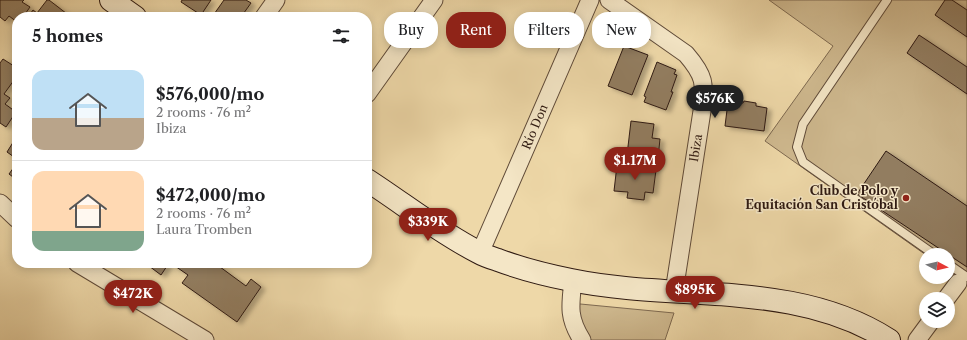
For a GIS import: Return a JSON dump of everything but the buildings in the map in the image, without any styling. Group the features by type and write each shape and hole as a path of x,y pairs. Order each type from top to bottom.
{"street":[{"path":"111,0 128,12"},
{"path":"268,12 276,0"},
{"path":"372,87 434,0"},
{"name":"Río Don","path":"480,253 590,0"},
{"name":"Ibiza","path":"609,0 686,54 695,65 701,76 704,89 674,292"},
{"path":"372,183 447,234 480,253 541,274 573,281 633,289 764,299 796,304 820,309 843,317 866,327 889,340"},
{"path":"0,203 12,214"},
{"path":"85,268 205,340"},
{"path":"952,292 963,278"},
{"path":"573,281 571,312 574,327 582,340"},
{"path":"917,340 925,328"}],"lane":[{"path":"887,0 803,124 797,147 804,162 926,248"},
{"path":"955,271 963,278"}],"shaded area":[{"name":"Club de Polo y Equitación San Cristóbal","path":"769,0 967,0 967,284 955,276 955,248 919,248 919,250 765,141 833,46"},
{"path":"570,303 674,313 665,340 590,340"}],"place":[{"name":"Club de Polo y Equitación San Cristóbal","path":"906,198"}]}
